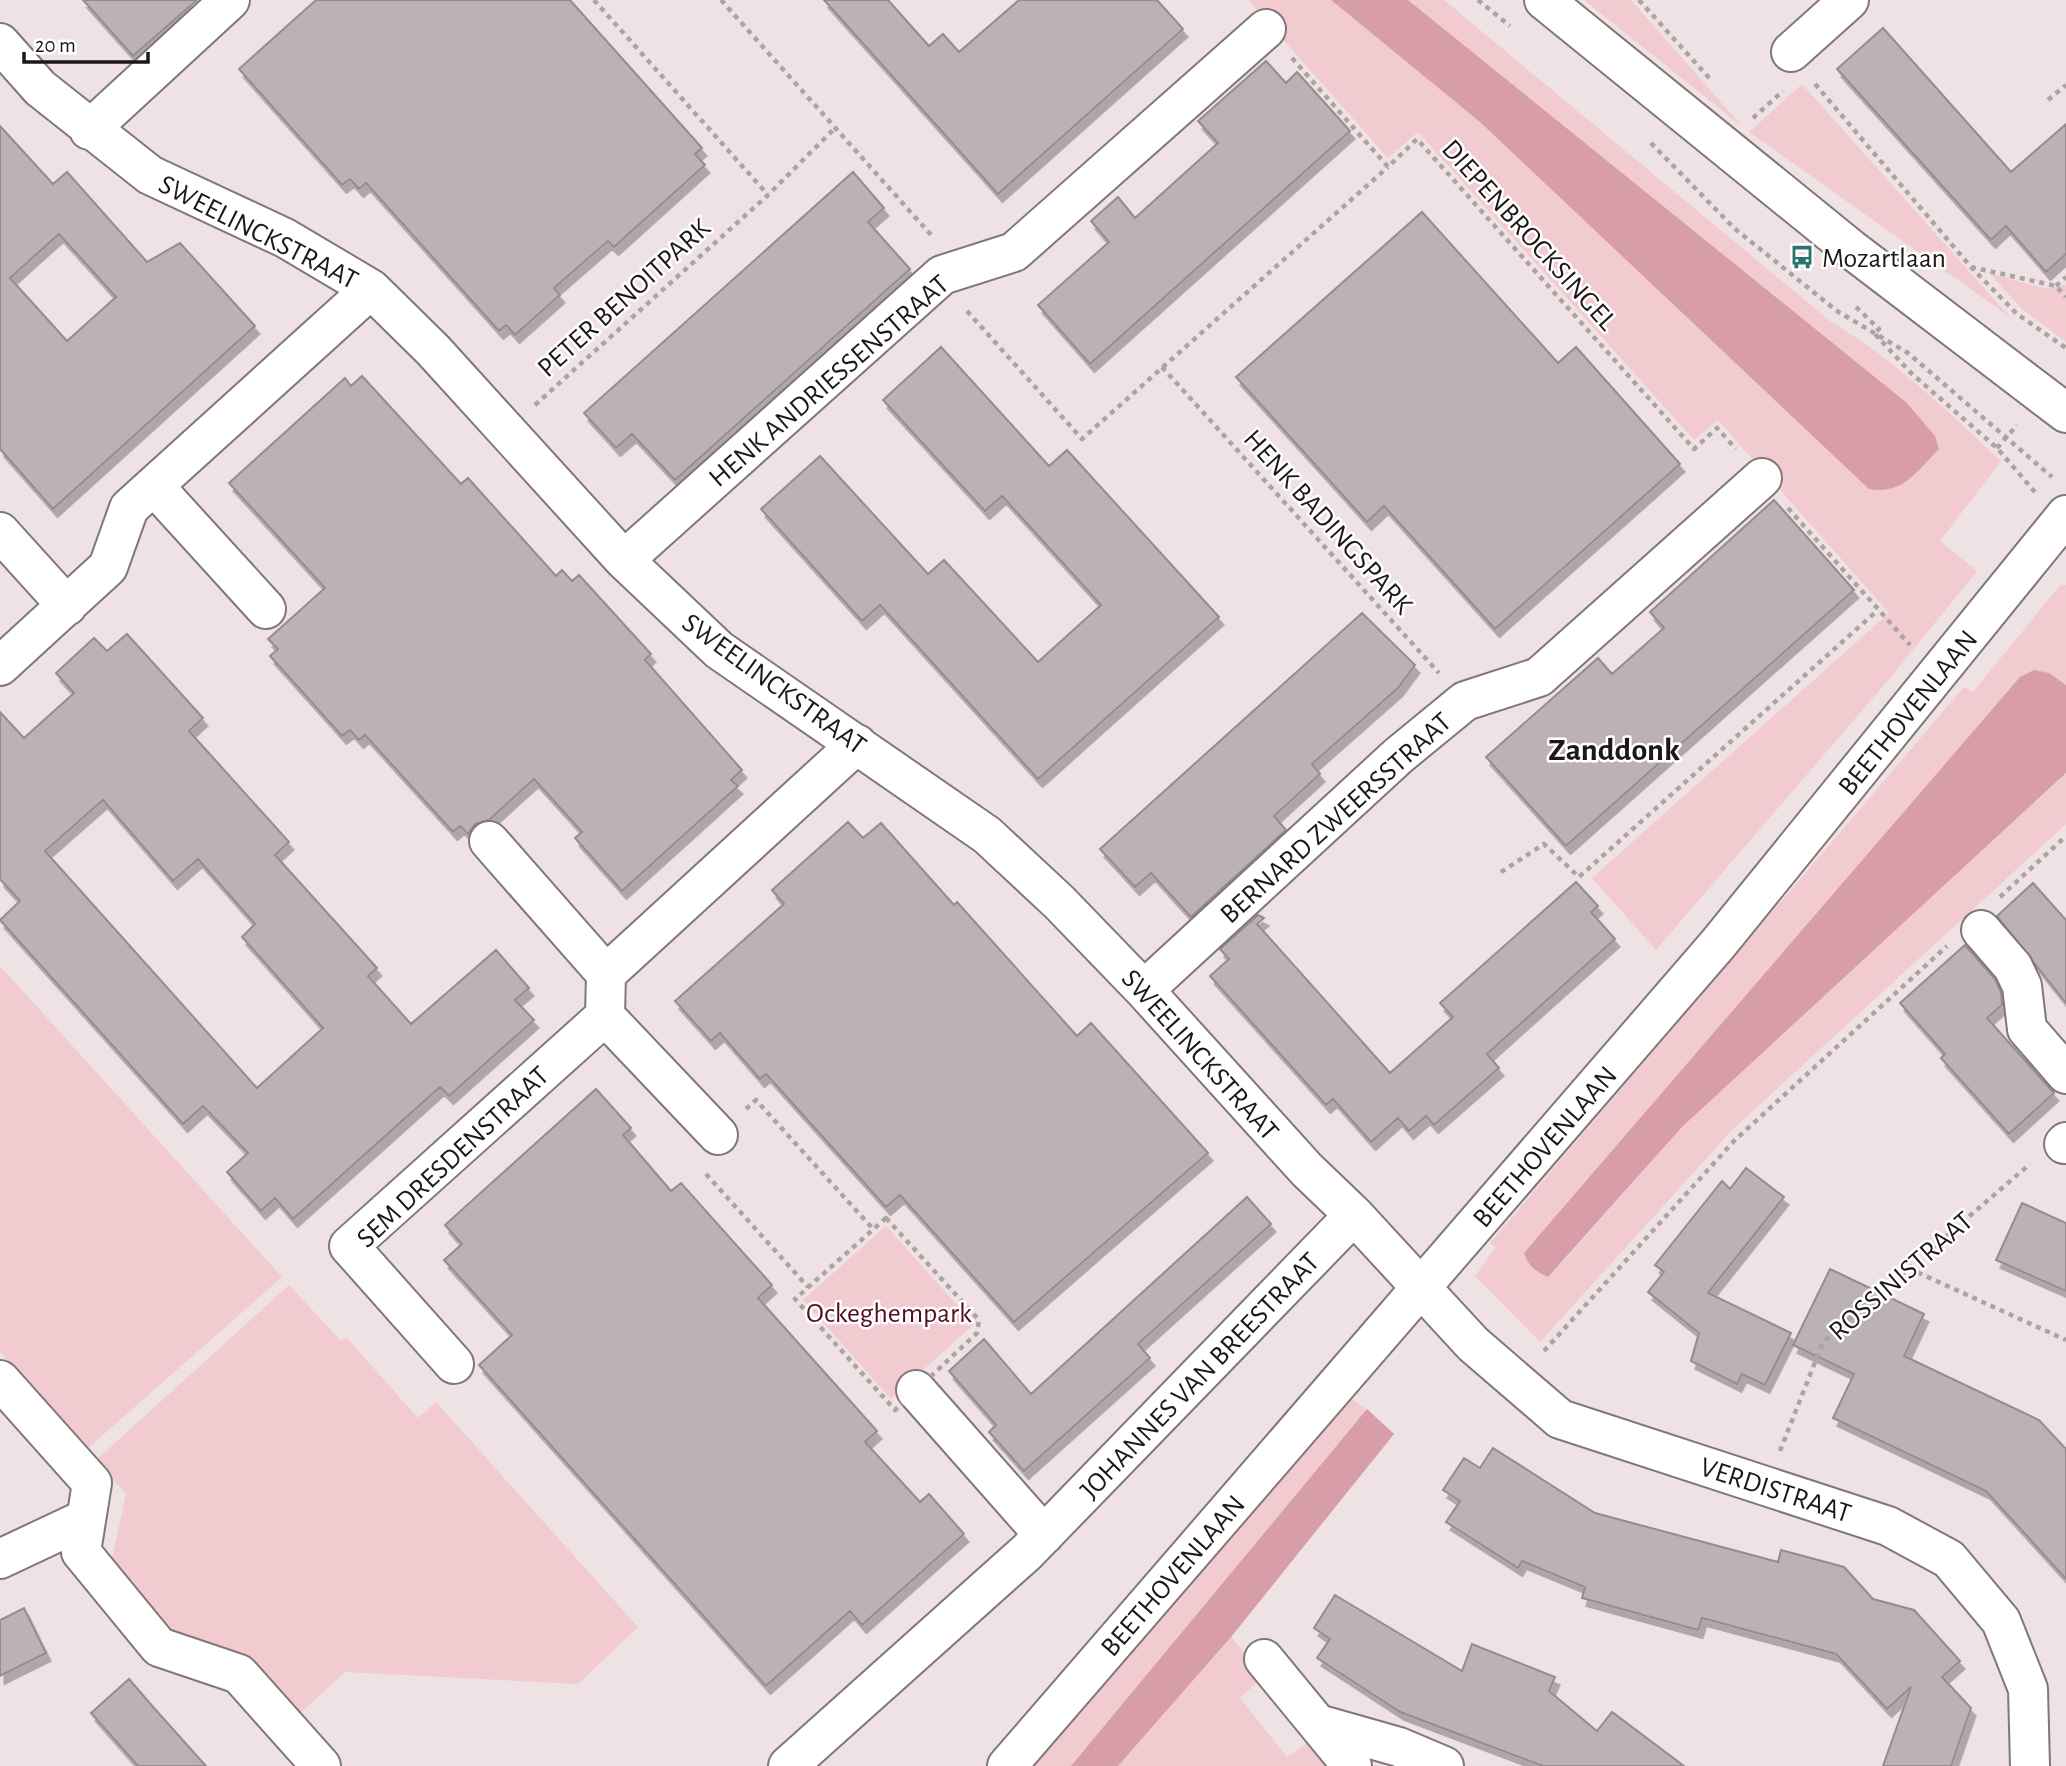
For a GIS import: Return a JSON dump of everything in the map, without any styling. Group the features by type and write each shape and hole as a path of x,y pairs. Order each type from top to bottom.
{"street":[{"path":"89,130 230,0"},
{"path":"1545,0 1851,249 2066,413"},
{"path":"1791,52 1849,0"},
{"name":"HENK ANDRIESSENSTRAAT","path":"624,560 949,273 1014,252 1266,29"},
{"name":"SWEELINCKSTRAAT","path":"0,43 40,88 89,130 150,174 285,238 371,289 433,350 624,560 719,650 987,835 1059,902 1144,990 1307,1170 1354,1215 1422,1288"},
{"path":"0,666 108,567 129,508 371,289"},
{"name":"BERNARD ZWEERSSTRAAT","path":"1144,990 1398,756 1465,701 1539,677 1762,478"},
{"path":"154,486 266,609"},
{"name":"BEETHOVENLAAN","path":"1007,1766 1718,944 2053,497"},
{"path":"0,532 67,606"},
{"path":"606,974 857,744"},
{"path":"489,841 606,974 605,1016 718,1135"},
{"path":"1977,923 2013,967 2022,986 2027,1030 2066,1074"},
{"name":"SEM DRESDENSTRAAT","path":"454,1364 349,1246 605,1016"},
{"name":"JOHANNES VAN BREESTRAAT","path":"788,1766 1044,1535 1354,1215"},
{"name":"VERDISTRAAT","path":"1422,1288 1473,1344 1560,1419 1768,1484 1888,1526 1949,1559 2001,1621 2028,1689 2030,1766"},
{"path":"0,1380 92,1483 81,1552 159,1647 239,1674 321,1766"},
{"path":"916,1390 1044,1535"},
{"path":"0,1559 85,1519"},
{"path":"1264,1659 1352,1766"},
{"path":"1318,1724 1399,1747 1444,1766"}],"path":[{"path":"594,0 768,195"},
{"path":"721,0 835,128 1082,439 1388,167 1266,29"},
{"path":"1478,0 1521,35"},
{"path":"1639,0 1712,81"},
{"path":"1813,83 1970,267 2017,314 2066,348"},
{"path":"2048,100 2066,85"},
{"path":"1749,121 1786,89"},
{"name":"PETER BENOITPARK","path":"506,430 768,195 835,128"},
{"name":"DIEPENBROCKSINGEL","path":"1388,167 1417,139 1694,449 1717,428 1762,478"},
{"path":"1648,140 1734,228 1837,311 1908,353 2007,437 2053,497"},
{"path":"1970,267 2056,286 2066,298"},
{"path":"2056,286 2066,277"},
{"path":"1850,302 1879,329 1874,333"},
{"path":"1874,333 1911,373 2053,497"},
{"name":"HENK BADINGSPARK","path":"1162,367 1465,701"},
{"path":"1997,448 2007,437"},
{"path":"1762,478 1918,654"},
{"path":"1501,872 1544,844 1579,877 1878,610"},
{"path":"1516,1383 1734,1141 1977,923 2066,836"},
{"path":"808,1287 693,1160 756,1100 874,1230"},
{"name":"ROSSINISTRAAT","path":"1768,1484 1823,1342 2025,1167 2065,1143"},
{"path":"886,1218 979,1320 977,1333 895,1410 795,1299 808,1287 886,1218"},
{"path":"1910,1266 1919,1273 2066,1340"}],"green space":[{"path":"1248,0 1331,0 1480,122 1907,403 1408,0 1444,0 1830,321 1897,368 2001,461 1940,541 1977,571 1890,678 1656,950 1592,878 1889,613 1718,420 1694,440 1418,132 1388,158"},
{"path":"1584,0 1631,0 1740,124 1739,124"},
{"path":"1802,84 2010,317 1749,132"},
{"path":"1989,273 2048,289 2066,285 2066,342 2022,309"},
{"path":"2060,585 2066,585 2066,685 2049,673 1549,1277 1682,1127 2066,773 2066,824 1733,1129 1540,1342 1475,1276 1496,1247 1490,1243 1964,687 1973,692"},
{"path":"0,966 282,1277 87,1449 0,1352"},
{"name":"Ockeghempark","path":"886,1226 974,1324 891,1399 803,1300"},
{"path":"289,1285 341,1341 346,1337 418,1418 436,1402 638,1627 578,1684 345,1672 297,1716 160,1633 108,1576 126,1494 96,1460"},
{"path":"1343,1394 1367,1409 1071,1766 1021,1766"},
{"path":"1231,1637 1264,1676 1240,1698 1287,1757 1314,1738 1339,1766 1118,1766"}],"shaded area":[{"path":"1331,0 1408,0 1907,403 1935,436 1939,449 1900,485 1881,490 1869,489 1480,122"},
{"path":"2034,670 2049,673 2066,685 2066,773 1682,1127 1548,1277 1539,1273 1528,1262 1524,1253 2020,677"},
{"path":"1367,1409 1394,1434 1231,1637 1118,1766 1071,1766"}],"building":[{"path":"83,0 197,0 133,56"},
{"path":"316,0 570,0 702,148 695,154 705,165 614,247 608,241 554,288 560,295 515,335 506,325 499,331 366,183 359,189 350,179 342,185 239,69"},
{"path":"824,0 888,0 929,46 943,34 959,52 1019,0 1157,0 1183,29 998,194"},
{"path":"1883,28 2011,172 2066,124 2066,254 2046,272 2006,226 1991,240 1837,69"},
{"path":"1266,61 1286,83 1297,72 1350,131 1090,364 1038,305 1109,242 1091,221 1118,197 1135,218 1218,143 1198,121"},
{"path":"0,126 53,184 67,172 147,262 180,243 255,326 53,509 0,449","holes":["59,234 116,297 67,341 10,278"]},
{"path":"853,172 884,208 868,222 910,269 675,480 632,434 616,448 584,413"},
{"path":"1422,212 1558,363 1576,347 1680,464 1495,629 1384,506 1367,522 1236,377"},
{"path":"941,347 1049,466 1067,450 1219,617 1038,779 880,605 862,621 761,509 820,456 928,574 944,560 1038,662 1101,605 1002,496 985,511 883,400"},
{"path":"362,376 461,484 468,478 556,576 562,570 572,581 579,575 651,654 645,660 742,770 731,780 738,786 622,891 575,838 582,832 534,779 489,820 475,824 468,834 460,826 453,832 365,735 359,740 350,730 342,736 270,656 278,649 268,639 325,588 229,483 345,378 351,386"},
{"path":"1774,500 1854,590 1566,846 1486,757 1598,658 1612,674 1664,628 1650,612"},
{"path":"1362,613 1415,665 1398,688 1312,764 1320,774 1274,816 1286,830 1191,917 1151,873 1135,887 1100,849"},
{"path":"127,634 203,718 189,731 289,842 275,855 377,968 368,976 411,1024 496,950 529,988 515,1000 534,1020 449,1096 440,1087 293,1219 275,1198 261,1211 227,1172 248,1153 203,1106 183,1124 0,920 20,901 0,879 0,712 24,738 74,693 56,673 94,638 107,651","holes":["103,800 173,881 198,859 255,924 242,937 323,1028 257,1088 45,851"]},
{"path":"848,822 863,838 881,823 954,905 957,902 1077,1036 1091,1023 1208,1153 1014,1322 900,1195 886,1207 766,1074 760,1079 720,1033 711,1041 675,1001 784,904 772,890"},
{"path":"1576,882 1598,906 1591,912 1615,939 1487,1054 1499,1068 1434,1125 1426,1116 1409,1131 1398,1118 1371,1142 1333,1099 1326,1105 1210,976 1229,959 1220,949 1258,915 1264,918 1257,924 1390,1073 1453,1017 1440,1003"},
{"path":"2033,883 2066,920 2066,1003 1997,916"},
{"path":"1965,945 1995,979 2001,992 2002,1005 1987,1018 2054,1093 2009,1134 1941,1058 1945,1054 1900,1003"},
{"path":"596,1089 631,1128 623,1135 671,1191 681,1183 772,1285 758,1298 877,1431 865,1442 920,1502 929,1494 964,1534 862,1625 850,1611 766,1686 479,1365 512,1335 444,1260 462,1244 445,1225"},
{"path":"1746,1168 1784,1197 1708,1293 1791,1333 1765,1385 1742,1374 1737,1384 1691,1361 1699,1333 1648,1292 1664,1272 1655,1265 1722,1181 1730,1189"},
{"path":"1247,1197 1271,1224 1138,1344 1150,1358 1024,1471 989,1432 996,1425 949,1371 984,1339 1031,1394"},
{"path":"2022,1203 2066,1223 2066,1291 1996,1260"},
{"path":"1830,1269 1924,1314 1904,1356 2039,1420 2066,1449 2066,1579 1986,1491 1833,1418 1854,1374 1793,1345"},
{"path":"1493,1448 1595,1513 1778,1562 1781,1550 1844,1567 1873,1599 1914,1610 1960,1661 1942,1677 1971,1708 1951,1766 1883,1766 1911,1687 1887,1709 1836,1654 1702,1618 1698,1630 1582,1598 1585,1587 1522,1561 1518,1568 1446,1522 1460,1501 1443,1490 1464,1458 1480,1468"},
{"path":"1335,1595 1462,1671 1472,1644 1555,1677 1549,1691 1597,1731 1612,1712 1684,1766 1543,1766 1400,1712 1317,1658 1330,1639 1314,1628"},
{"path":"24,1608 46,1653 0,1676 0,1620"},
{"path":"129,1679 206,1766 138,1766 91,1713"}],"place":[{"name":"Mozartlaan","path":"1802,257"}],"district":[{"name":"Zanddonk","path":"1614,749"}]}
